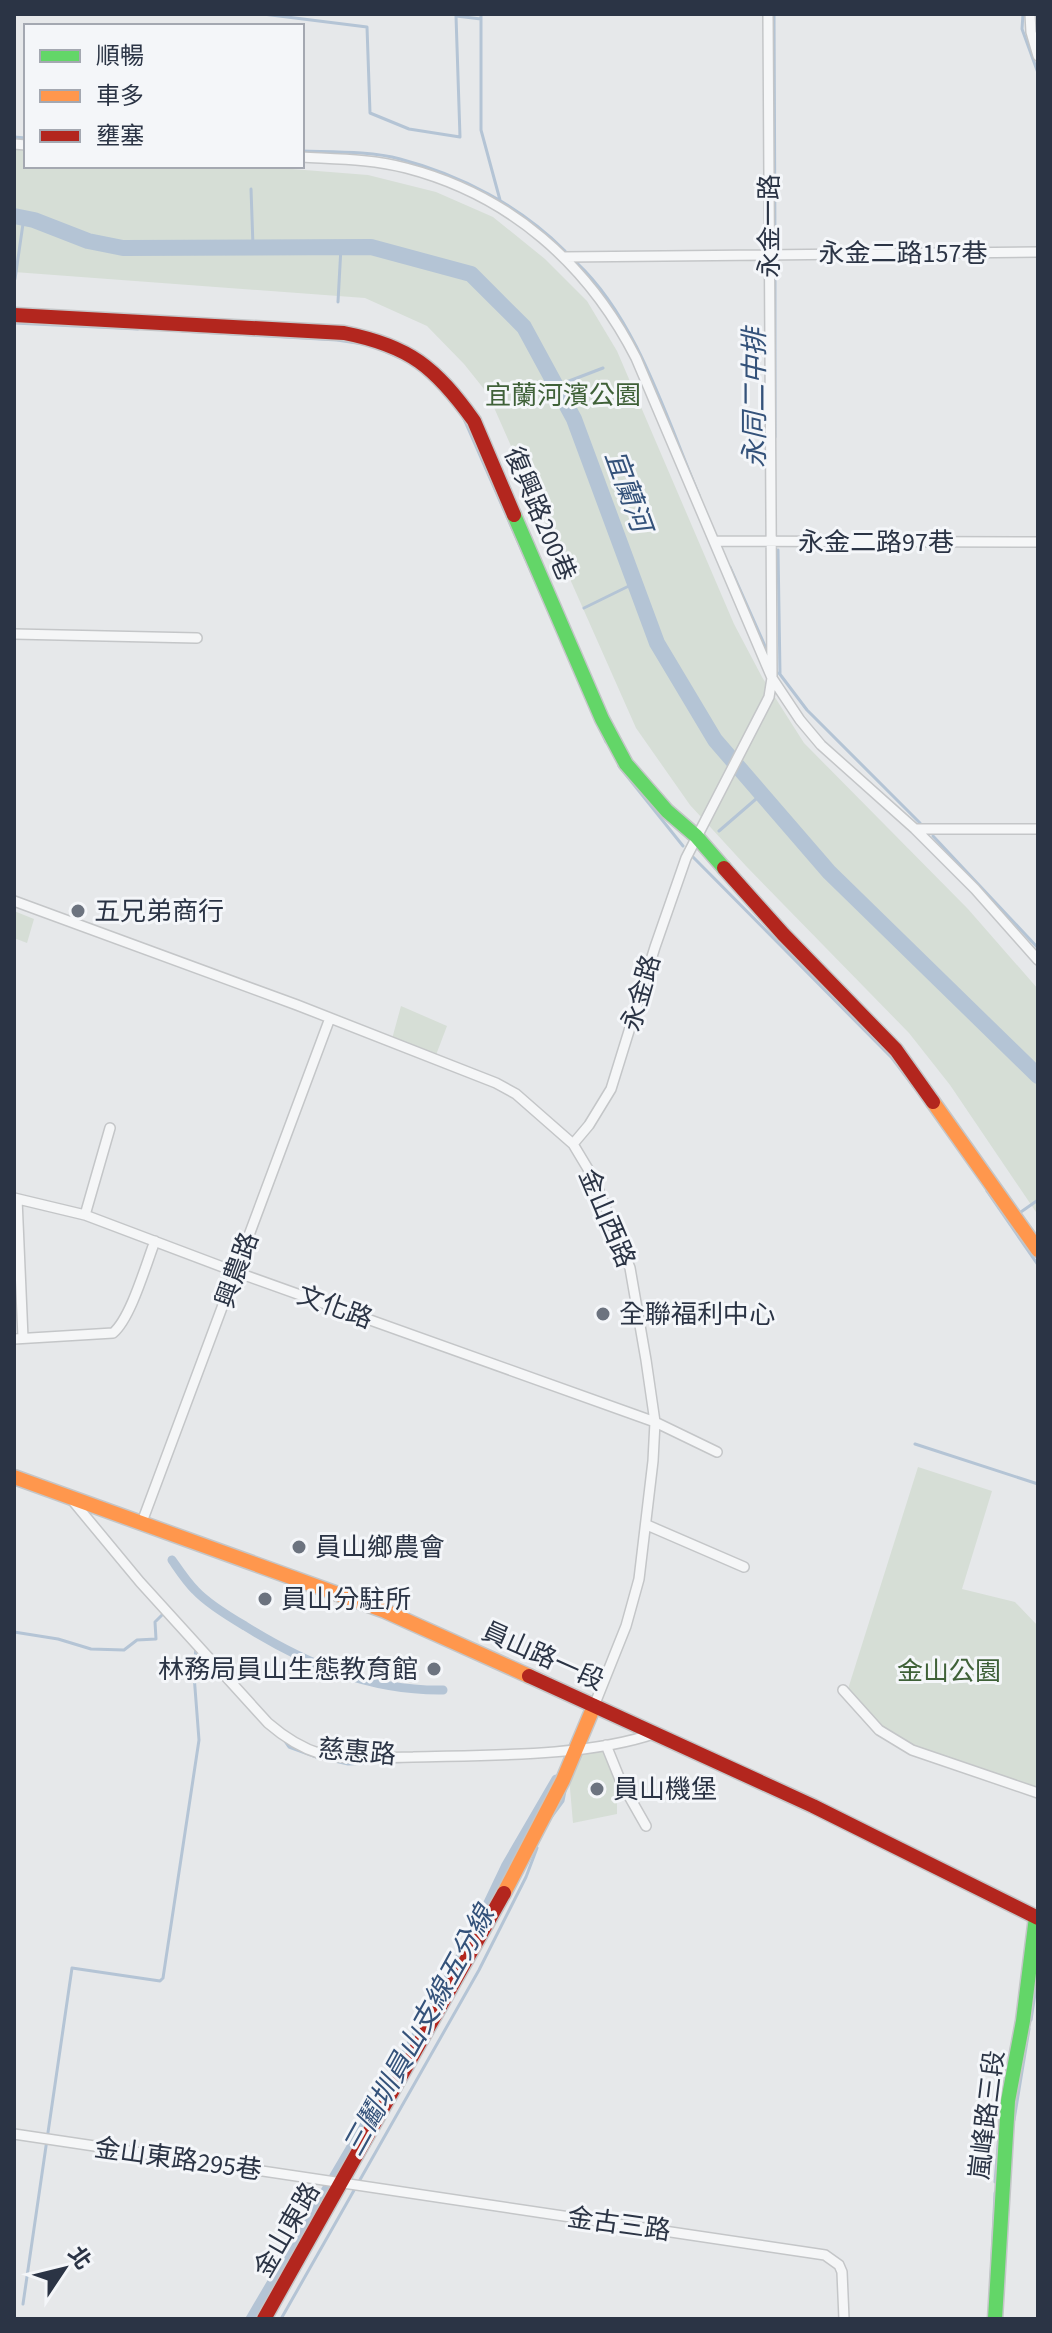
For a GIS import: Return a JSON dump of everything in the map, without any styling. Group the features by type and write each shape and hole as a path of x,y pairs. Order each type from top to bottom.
{"street":[{"name":"永金一路","path":"707,816 769,697 772,678 768,14"},
{"path":"1030,14 1038,56"},
{"path":"304,157 366,161 404,167 444,179 516,216 564,257 595,291 624,334 772,678 800,720 821,745 915,829 975,889 1038,960"},
{"name":"永金二路157巷","path":"564,257 1038,252"},
{"name":"復興路200巷","path":"14,315 344,333 387,343 420,360 451,388 474,421 602,719 626,764 667,811 696,836 783,934 896,1050 1038,1250"},
{"name":"永金二路97巷","path":"714,541 1038,542"},
{"path":"14,634 197,638"},
{"name":"永金路","path":"573,1144 611,1089 663,922 696,836 707,816"},
{"path":"915,829 1038,829"},
{"name":"金山西路","path":"14,901 496,1083 516,1094 573,1144 594,1179 630,1268 655,1422 647,1525 639,1579 628,1619 594,1706"},
{"name":"興農路","path":"142,1522 330,1018"},
{"path":"85,1215 110,1128"},
{"path":"16,1199 19,1338 113,1333 126,1313 155,1241"},
{"name":"文化路","path":"16,1199 85,1215 655,1422 717,1452"},
{"name":"員山路一段","path":"14,1477 385,1611 813,1806 1037,1918"},
{"name":"慈惠路","path":"70,1497 167,1613 268,1723 287,1739 321,1754 361,1757 487,1755 629,1743 656,1733"},
{"path":"647,1525 744,1567"},
{"path":"843,1690 879,1730 912,1750 1038,1793"},
{"name":"金山東路","path":"264,2319 516,1872 563,1780 594,1706"},
{"path":"606,1745 621,1782 646,1826"},
{"name":"嵐峰路三段","path":"995,2319 1008,2101 1037,1918"},
{"name":"金山東路295巷","path":"14,2134 342,2183"},
{"name":"金古三路","path":"342,2183 825,2255 839,2265 842,2272 844,2319"}],"green space":[{"name":"宜蘭河濱公園","path":"14,146 24,147 24,168 279,168 368,175 436,192 493,217 545,259 587,301 617,351 734,624 762,677 804,743 968,909 1038,989 1038,1215 950,1085 909,1033 690,805 636,728 488,394 427,326 365,298 14,272"},
{"path":"14,911 34,919 27,943 14,938"},
{"path":"401,1006 447,1026 436,1055 392,1039"},
{"name":"金山公園","path":"918,1467 992,1491 962,1589 1015,1602 1038,1626 1038,1788 913,1747 880,1726 848,1689"},
{"name":"員山機堡","path":"577,1752 603,1752 610,1760 626,1795 617,1800 617,1814 573,1823 569,1777"}],"waterway":[{"path":"263,14 367,27 370,113 409,129 460,137 456,16 481,19"},
{"path":"481,14 481,130 500,200"},
{"name":"永同二中排","path":"774,14 775,247"},
{"path":"1023,14 1022,29 1038,73"},
{"path":"14,137 24,138"},
{"path":"304,151 389,156 445,174 509,206 565,251"},
{"path":"251,189 253,246"},
{"name":"宜蘭河","path":"14,216 34,220 88,241 123,248 371,247 471,274 524,327 574,419 657,643 715,740 829,872 1038,1076"},
{"path":"15,279 24,217"},
{"path":"338,302 341,247"},
{"name":"永同二中排","path":"775,261 775,437"},
{"path":"577,263 598,286 634,341 699,495"},
{"path":"14,323 138,329"},
{"path":"182,331 337,340 370,345 410,362"},
{"path":"556,386 603,368"},
{"path":"464,419 606,742"},
{"name":"永同二中排","path":"778,550 780,674"},
{"path":"730,567 769,655"},
{"path":"584,608 635,583"},
{"path":"779,673 807,710 920,823"},
{"path":"619,766 683,846"},
{"path":"719,831 756,799"},
{"path":"933,836 1038,948"},
{"path":"692,856 892,1058 914,1087"},
{"path":"987,1191 1038,1265"},
{"path":"1018,1214 1038,1200"},
{"path":"915,1444 1038,1484"},
{"path":"172,1560 192,1587 212,1605 291,1652 339,1673 364,1680 389,1686 443,1690"},
{"path":"14,1632 58,1639 91,1649 124,1650 137,1640 156,1639 155,1622 164,1613"},
{"path":"23,2304 72,1968 160,1981 163,1978 199,1740 194,1675 196,1646"},
{"path":"284,1740 289,1747 319,1758"},
{"path":"330,1760 348,1764 414,1761"},
{"path":"250,2319 406,2053 475,1930 506,1865 556,1779"},
{"name":"三鬮圳員山支線五分線","path":"552,1816 563,1801 565,1791"},
{"name":"三鬮圳員山支線五分線","path":"281,2319 479,1970 526,1877 537,1848"},
{"path":"1031,2020 1038,1974"},
{"path":"1014,2120 1029,2029"},
{"path":"995,2182 999,2134"},
{"path":"991,2277 995,2193"}],"traffic: fast":[{"path":"514,515 602,719 626,764 724,868"},
{"path":"995,2319 1008,2101 1023,2021 1036,1917"}],"traffic: slow":[{"path":"933,1102 1038,1250"},
{"path":"14,1477 385,1611 529,1676"},
{"path":"504,1893 563,1780 594,1706"}],"traffic: jam":[{"path":"14,315 344,333 387,345 419,362 460,402 474,421 514,515"},
{"path":"724,868 783,934 896,1050 933,1102"},
{"path":"529,1676 813,1806 1038,1918"},
{"path":"264,2319 504,1893"}],"place":[{"name":"五兄弟商行","path":"78,911"},
{"name":"全聯福利中心","path":"603,1314"},
{"name":"員山鄉農會","path":"299,1547"},
{"name":"員山分駐所","path":"265,1599"},
{"name":"林務局員山生態教育館","path":"434,1669"},
{"name":"員山機堡","path":"597,1789"}]}
